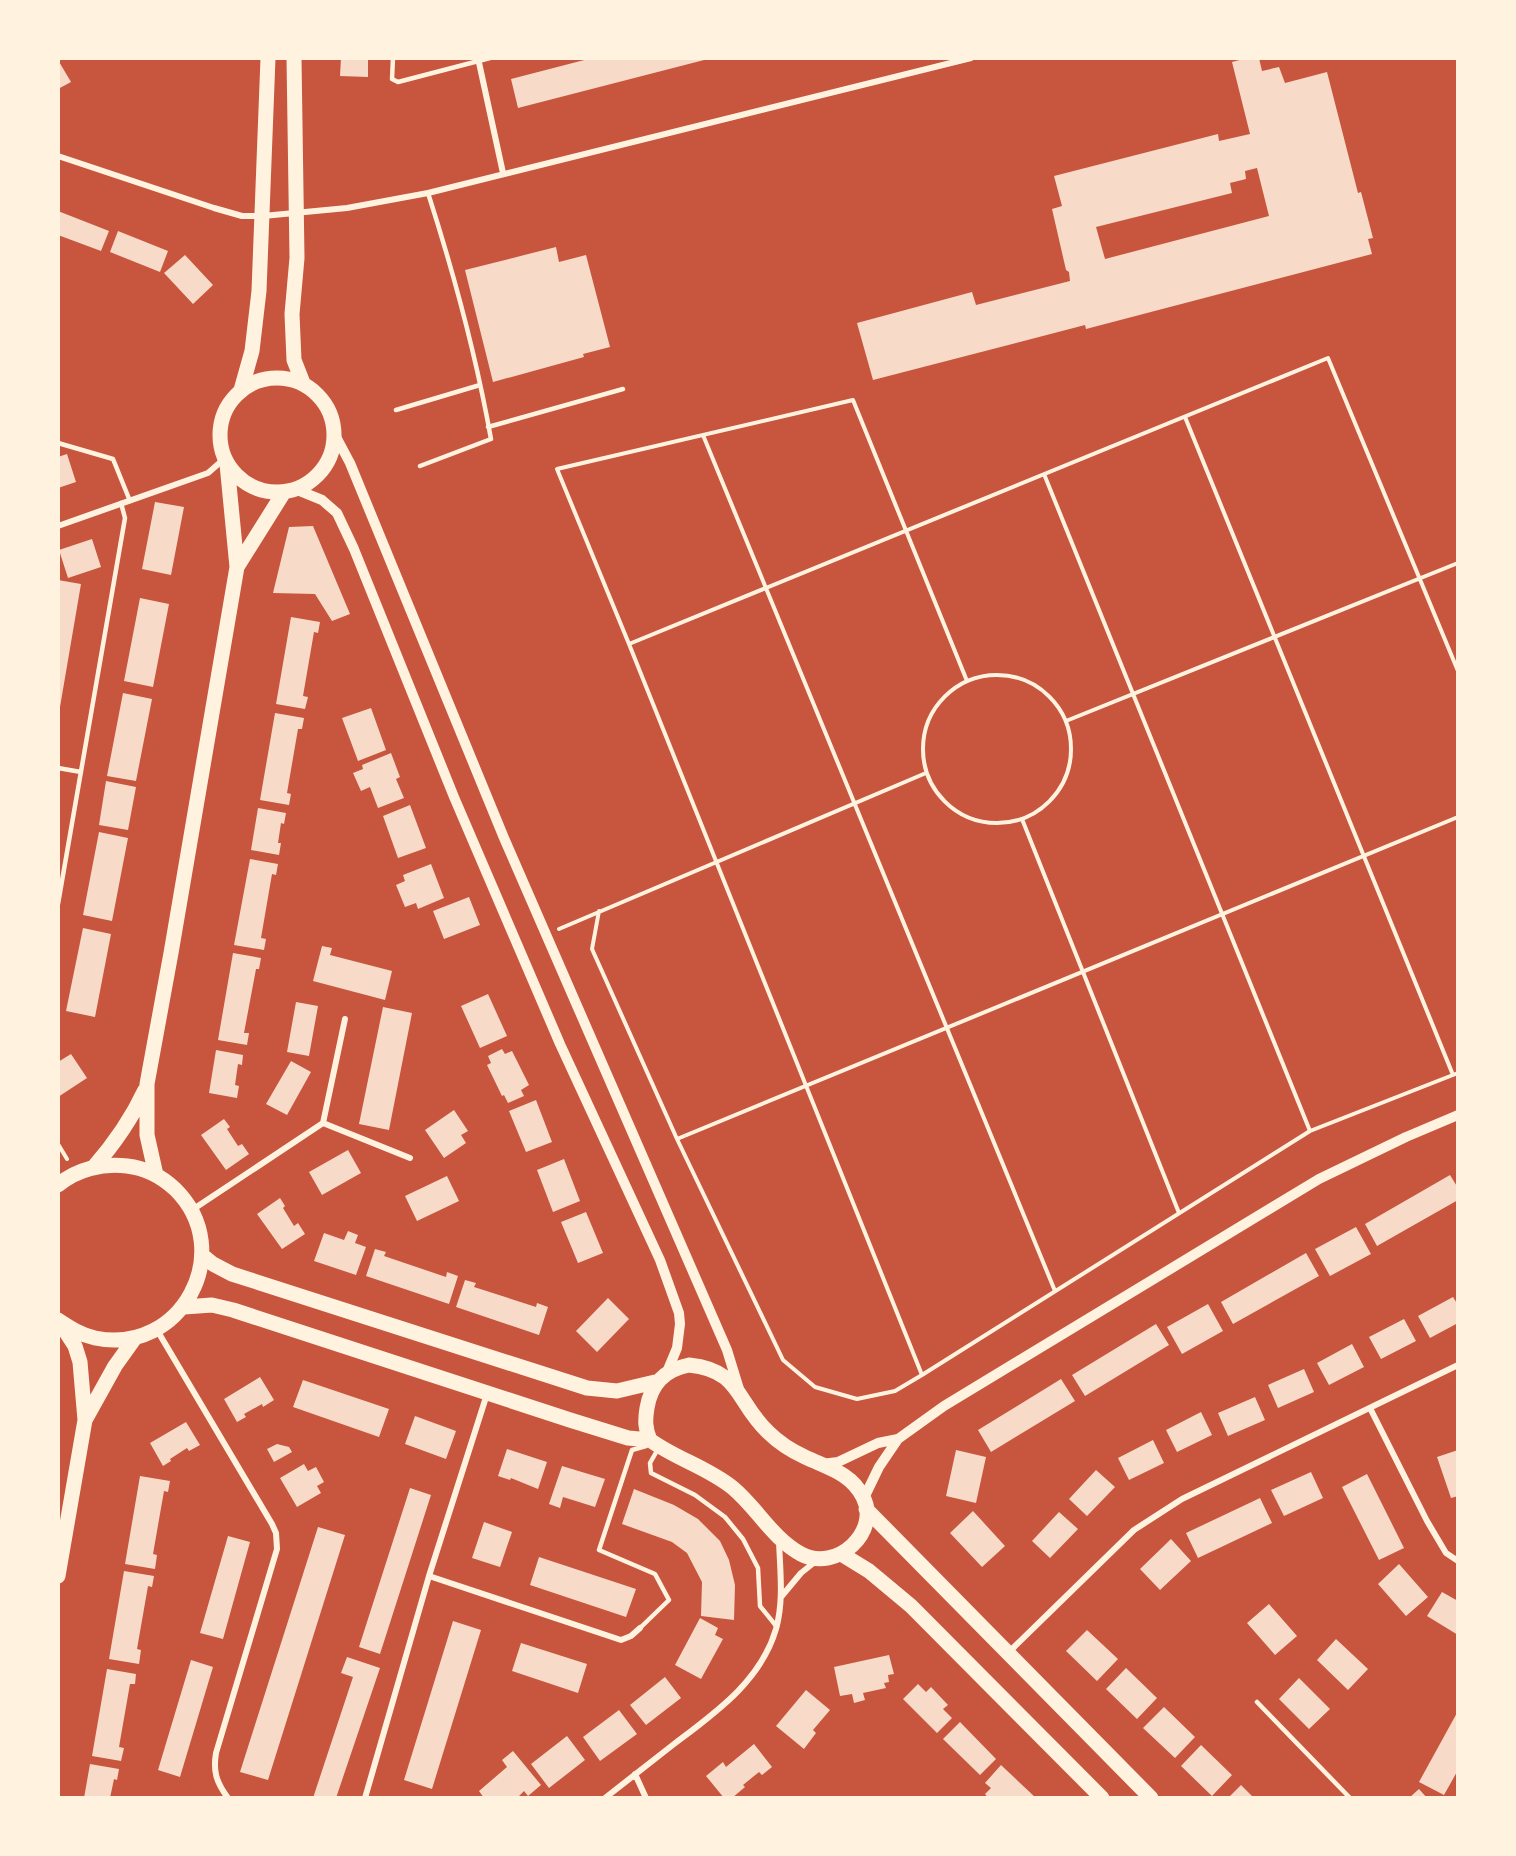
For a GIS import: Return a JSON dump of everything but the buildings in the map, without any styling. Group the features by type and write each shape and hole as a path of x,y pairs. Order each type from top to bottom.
{"main road":[{"path":"241,390 252,351 259,291 268,58"},
{"path":"294,58 297,258 292,314 294,360 303,383"},
{"path":"274,377 289,378 303,383 325,404 333,421 333,448 326,463 312,480 289,490 265,491 251,486 234,473 222,452 219,436 221,418 230,401 241,390 254,382 274,377"},
{"path":"156,1175 147,1135 147,1084 237,567 226,461"},
{"path":"237,567 289,490"},
{"path":"93,1168 132,1118 147,1084"},
{"path":"58,1185 76,1174 93,1168 114,1165 135,1167 156,1175 176,1190 191,1210 200,1232 202,1255 197,1282 184,1307 157,1329 135,1338 114,1341 94,1338 58,1321"},
{"path":"202,1255 232,1274 586,1388 617,1391 655,1383"},
{"path":"184,1307 212,1305 233,1310 628,1438 654,1443 698,1465 734,1489 779,1538 802,1554 820,1558 843,1555 854,1545 862,1532 866,1520 865,1504"},
{"path":"58,1321 75,1346 80,1362 85,1420 58,1576"},
{"path":"85,1420 135,1338"},
{"path":"654,1443 646,1432 645,1421 649,1397 655,1383 667,1372 688,1365 712,1369 730,1381 767,1432 803,1456 838,1471 851,1480 865,1504 1151,1797"},
{"path":"843,1555 869,1570 911,1606 1102,1797"}],"street":[{"path":"58,156 242,216 347,208 428,193 971,58"},
{"path":"478,60 503,173"},
{"path":"334,434 350,463 504,838 727,1350 740,1393"},
{"path":"58,526 208,473 226,461"},
{"path":"289,490 322,500 336,513 354,549 459,808 555,1034 660,1260 679,1313 680,1324 677,1348 667,1372"},
{"path":"191,1210 323,1123 345,1019"},
{"path":"865,1504 879,1467 898,1439 973,1388 1299,1191 1406,1137 1458,1115"},
{"path":"323,1123 410,1158"},
{"path":"157,1329 272,1524 278,1541 216,1753 214,1764 217,1781 228,1797"},
{"path":"1009,1653 1134,1530 1151,1517 1182,1499 1458,1365"},
{"path":"365,1797 429,1576 487,1393"},
{"path":"1370,1408 1446,1553 1458,1562"},
{"path":"820,1464 837,1462 878,1443 898,1439"},
{"path":"604,1797 734,1696 762,1660 777,1627 781,1597 779,1538"},
{"path":"781,1597 801,1573 820,1558"},
{"path":"429,1576 621,1640 631,1636 640,1628"},
{"path":"635,1774 646,1797"}],"lane":[{"path":"393,58 392,79 398,82 490,58"},
{"path":"420,466 490,439 480,385 454,276 428,193"},
{"path":"396,410 480,385"},
{"path":"489,427 623,389"},
{"path":"58,443 113,459 130,501"},
{"path":"58,904 125,518 121,503"},
{"path":"58,768 81,772"},
{"path":"640,1628 669,1600 655,1574 599,1550 632,1450 654,1443 650,1463 651,1473 695,1495 725,1518 743,1539 758,1568 760,1606 777,1627"},
{"path":"1257,1702 1350,1797"}],"path":[{"path":"629,644 1328,358 1458,671"},
{"path":"922,1375 557,469 853,399 967,681"},
{"path":"599,911 592,949 677,1139 783,1360 815,1387 857,1400 895,1391 922,1375 1310,1131 1455,1074 1363,856 1185,417"},
{"path":"703,435 1055,1291"},
{"path":"1044,474 1310,1131"},
{"path":"1066,721 1458,563"},
{"path":"984,675 1009,675 1033,683 1053,700 1066,721 1071,745 1069,768 1059,790 1043,807 1022,819 999,824 975,820 954,810 937,794 926,773 922,747 927,722 940,700 967,681 984,675"},
{"path":"546,934 926,773"},
{"path":"677,1139 1458,817"},
{"path":"1022,819 1179,1213"}]}
